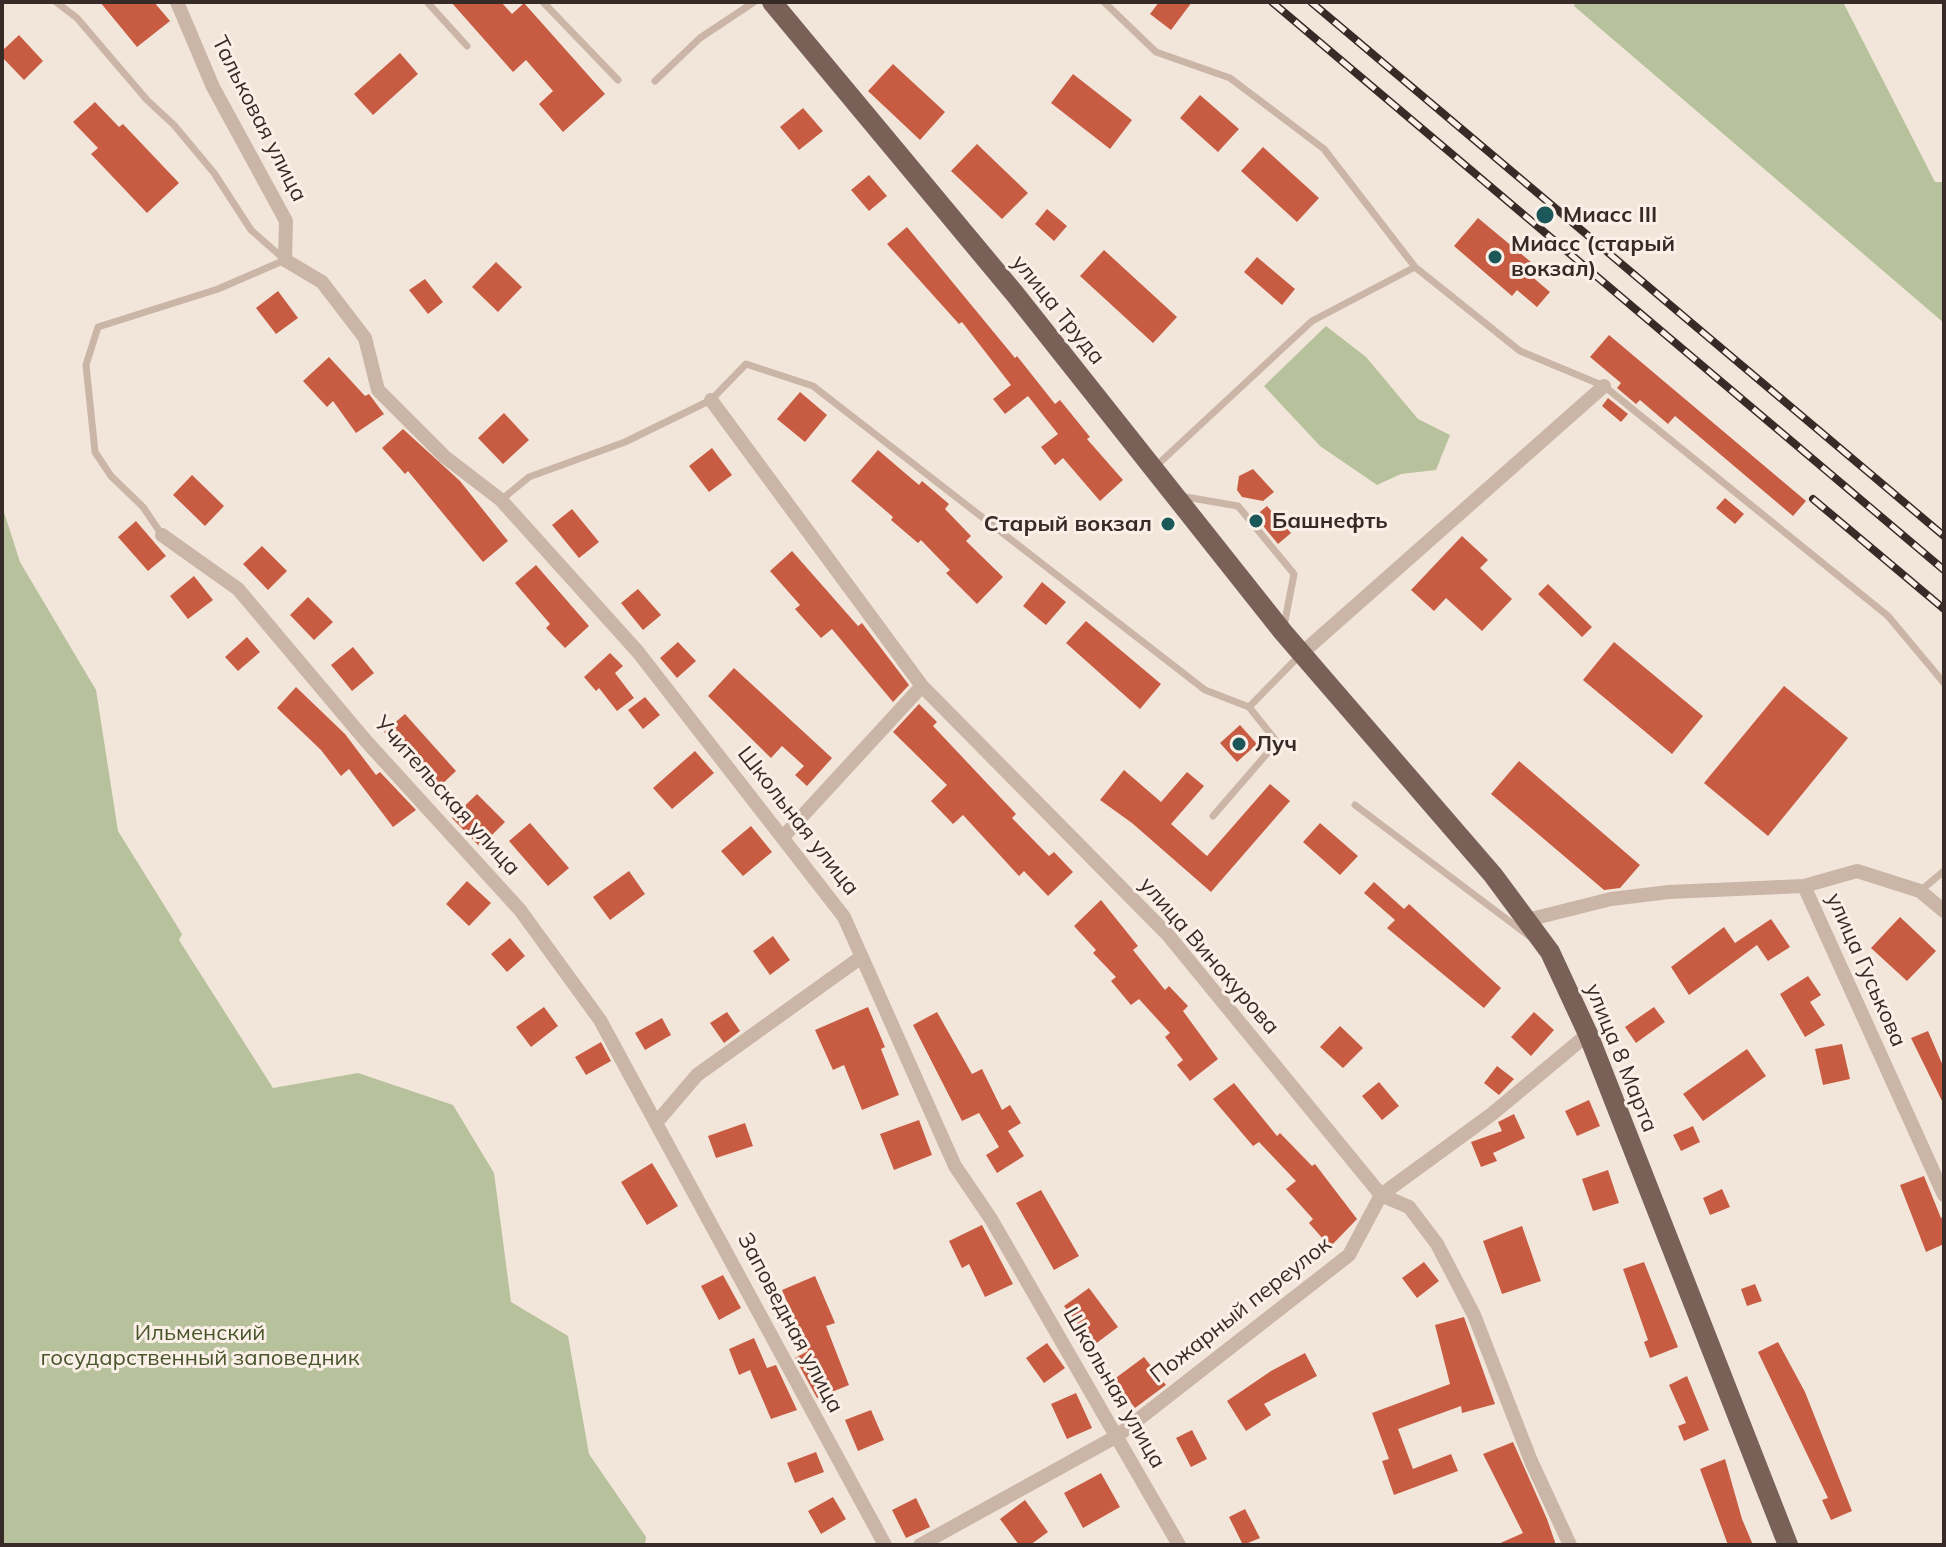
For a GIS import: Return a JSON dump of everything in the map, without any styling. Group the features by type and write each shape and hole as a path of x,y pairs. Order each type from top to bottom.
{"main road":[{"name":"улица Труда","path":"772,2 1015,294 1302,653"},
{"name":"улица 8 Марта","path":"1302,653 1527,920 1550,952 1588,1034 1788,1545"}],"street":[{"name":"Тальковая улица","path":"177,2 213,87 286,221 285,260"},
{"name":"Школьная улица","path":"285,260 322,282 365,338 378,390 445,457 501,500 638,652 844,917 955,1166 991,1219 1179,1545"},
{"path":"1302,653 1604,386"},
{"name":"улица Винокурова","path":"711,400 922,686 1168,935 1381,1195 1409,1207 1437,1244 1474,1315 1531,1461 1570,1545"},
{"name":"Учительская улица","path":"162,535 238,589 366,741 520,910 600,1020 656,1123"},
{"path":"783,837 922,686"},
{"path":"1804,886 1857,871 1920,891 1944,911"},
{"name":"улица Гуськова","path":"1527,920 1611,899 1669,892 1804,886 1944,1195"},
{"path":"656,1123 697,1075 860,958"},
{"name":"Пожарный переулок","path":"920,1545 1117,1436 1349,1255 1381,1195 1492,1114 1588,1034"},
{"name":"Заповедная улица","path":"656,1123 885,1545"}],"lane":[{"path":"56,2 77,18 147,100 174,125 214,173 251,230 285,260 218,289 98,327 86,365 95,452 111,476 143,507 162,535"},
{"path":"427,2 467,46"},
{"path":"543,2 618,80"},
{"path":"655,81 700,38 754,2"},
{"path":"1104,2 1156,52 1230,78 1324,149 1415,267 1520,351 1604,386 1888,616 1944,683"},
{"path":"1153,468 1312,321 1415,267"},
{"path":"501,500 529,477 625,442 711,400 746,364 813,386 1205,690 1249,707 1277,742 1213,816"},
{"path":"1175,495 1238,506 1294,574 1283,632"},
{"path":"1249,707 1302,653"},
{"path":"1355,805 1550,952"},
{"path":"1920,891 1944,871"}],"green space":[{"path":"1575,2 1843,2 1935,182 1944,182 1944,323 1574,6"},
{"path":"1326,326 1366,357 1418,419 1450,435 1436,470 1401,474 1377,485 1320,446 1264,386"},
{"name":"Ильменский государственный заповедник","path":"2,506 20,562 96,690 118,831 182,934 179,940 273,1088 358,1073 453,1105 494,1173 511,1302 568,1336 589,1454 646,1537 645,1545 2,1545"}],"building":[{"path":"100,2 154,2 170,21 137,47"},
{"path":"451,2 501,2 512,14 524,3 605,94 563,132 539,104 553,91 526,60 513,72"},
{"path":"1159,2 1192,2 1171,30 1150,14"},
{"path":"19,35 43,61 24,80 2,57 2,51"},
{"path":"400,53 418,74 373,115 354,94"},
{"path":"893,64 945,112 920,140 868,91"},
{"path":"1073,74 1132,120 1110,149 1051,103"},
{"path":"1200,95 1239,129 1218,152 1180,118"},
{"path":"95,102 119,127 123,124 179,183 147,213 91,154 98,148 73,122"},
{"path":"803,108 823,131 799,150 780,127"},
{"path":"977,144 1028,193 1002,219 951,171"},
{"path":"1263,147 1319,198 1297,222 1241,171"},
{"path":"869,175 887,196 869,211 851,190"},
{"path":"1047,209 1067,226 1054,241 1035,224"},
{"name":"Миасс (старый вокзал)","path":"1478,218 1537,267 1530,275 1550,292 1537,307 1517,290 1512,296 1454,246"},
{"path":"907,227 1055,404 1060,400 1090,437 1087,439 1123,480 1100,501 1063,458 1055,465 1041,447 1058,434 1028,396 1005,414 993,399 1011,385 962,322 959,324 887,244"},
{"path":"1104,250 1177,317 1153,343 1080,276"},
{"path":"1257,257 1295,289 1282,305 1244,272"},
{"path":"496,262 522,287 498,312 472,287"},
{"path":"425,279 443,302 428,314 409,290"},
{"path":"278,291 298,318 276,334 256,308"},
{"path":"1609,335 1806,501 1793,516 1675,416 1668,424 1640,400 1636,404 1617,388 1621,383 1590,357"},
{"path":"329,357 365,396 369,394 384,414 356,433 333,401 327,407 303,381"},
{"path":"800,392 827,415 805,442 777,419"},
{"path":"1608,398 1628,414 1621,422 1602,406"},
{"path":"504,413 529,440 503,464 478,438"},
{"path":"403,429 460,481 508,541 483,562 408,471 405,474 382,448"},
{"path":"712,448 732,475 709,492 689,466"},
{"path":"878,450 919,485 922,481 949,504 945,509 971,536 966,541 1003,577 977,604 946,573 950,570 921,540 918,543 851,481"},
{"path":"1253,469 1274,492 1263,501 1242,497 1237,490 1239,476"},
{"path":"192,475 224,506 205,526 173,495"},
{"path":"1725,498 1744,514 1735,524 1716,508"},
{"path":"1267,506 1291,533 1278,544 1255,516"},
{"path":"572,509 599,542 579,558 552,525"},
{"path":"136,521 166,556 148,571 118,537"},
{"path":"1462,536 1488,560 1480,568 1512,599 1482,631 1446,598 1434,611 1411,590"},
{"path":"262,546 287,571 268,590 243,564"},
{"path":"792,551 858,626 862,623 909,685 893,702 832,629 821,638 795,609 800,605 770,571"},
{"path":"536,565 589,626 565,648 546,628 550,624 515,583"},
{"path":"194,576 213,600 188,619 170,596"},
{"path":"1042,582 1066,602 1046,625 1023,606"},
{"path":"1548,584 1592,627 1582,637 1538,594"},
{"path":"638,589 661,615 643,630 621,603"},
{"path":"308,597 333,622 314,640 290,615"},
{"path":"1086,621 1161,684 1140,709 1066,643"},
{"path":"247,637 260,652 238,671 225,657"},
{"path":"678,642 696,661 677,678 660,658"},
{"path":"1614,642 1703,716 1672,754 1583,680"},
{"path":"353,647 374,673 352,691 331,665"},
{"path":"610,653 623,666 615,673 634,698 617,711 599,688 596,691 584,677"},
{"path":"734,668 832,758 807,786 795,775 804,766 782,746 771,758 708,696"},
{"path":"1784,686 1848,738 1768,836 1704,783"},
{"path":"296,687 345,734 376,775 380,772 416,810 393,827 349,769 341,776 321,750 277,708"},
{"path":"645,697 660,715 643,729 628,710"},
{"path":"919,704 937,722 933,726 1016,814 1012,818 1049,856 1054,852 1073,872 1048,896 1024,871 1019,876 963,815 953,824 931,801 947,785 893,732"},
{"path":"405,714 456,771 440,786 384,732"},
{"name":"Луч","path":"1240,725 1257,744 1237,762 1220,743"},
{"path":"695,751 714,773 672,809 653,788"},
{"path":"1519,761 1640,865 1620,888 1604,890 1491,794"},
{"path":"1124,770 1161,802 1187,772 1204,786 1171,824 1207,856 1270,784 1290,801 1211,892 1132,823 1100,800"},
{"path":"477,794 505,822 480,847 452,818"},
{"path":"530,823 569,868 548,886 509,841"},
{"path":"1320,823 1358,856 1340,875 1303,842"},
{"path":"751,826 772,852 743,876 721,851"},
{"path":"629,871 645,894 610,920 593,897"},
{"path":"467,881 491,903 469,926 446,904"},
{"path":"1374,882 1404,909 1409,904 1501,988 1484,1008 1387,928 1395,920 1364,893"},
{"path":"1101,900 1138,946 1133,950 1165,990 1169,986 1188,1006 1183,1011 1218,1059 1190,1081 1177,1065 1183,1060 1165,1037 1170,1033 1139,999 1131,1005 1111,981 1116,977 1093,953 1096,950 1074,926"},
{"path":"1900,917 1936,951 1907,981 1871,948"},
{"path":"1771,919 1790,947 1768,961 1757,945 1689,995 1671,967 1724,927 1735,943"},
{"path":"773,936 790,960 770,975 753,951"},
{"path":"510,938 525,956 507,972 491,954"},
{"path":"1808,976 1821,995 1810,1002 1825,1025 1805,1037 1780,994"},
{"path":"544,1007 558,1026 531,1047 516,1027"},
{"path":"868,1007 885,1047 881,1049 899,1095 862,1110 844,1065 833,1070 815,1030"},
{"path":"1654,1007 1665,1022 1636,1043 1625,1027"},
{"path":"727,1012 740,1031 724,1043 710,1023"},
{"path":"937,1012 972,1074 982,1069 1002,1110 1010,1105 1021,1123 1008,1131 1024,1156 997,1173 986,1155 999,1147 979,1113 962,1121 913,1025"},
{"path":"1534,1012 1554,1030 1531,1056 1511,1037"},
{"path":"662,1018 671,1035 645,1050 635,1033"},
{"path":"1340,1026 1363,1048 1343,1068 1320,1047"},
{"path":"1928,1031 1944,1068 1944,1105 1911,1038"},
{"path":"601,1042 611,1061 586,1075 575,1057"},
{"path":"1842,1044 1850,1079 1823,1085 1815,1049"},
{"path":"1747,1049 1766,1076 1703,1121 1683,1094"},
{"path":"1497,1066 1514,1079 1499,1095 1484,1083"},
{"path":"1379,1082 1399,1106 1382,1120 1362,1096"},
{"path":"1234,1083 1277,1136 1280,1133 1312,1166 1315,1164 1357,1219 1330,1247 1309,1223 1313,1219 1286,1189 1296,1181 1259,1142 1253,1146 1213,1099"},
{"path":"1589,1100 1600,1126 1577,1136 1565,1111"},
{"path":"1514,1114 1525,1138 1493,1153 1497,1161 1481,1167 1471,1142 1502,1131 1498,1122"},
{"path":"919,1120 932,1155 894,1170 880,1134"},
{"path":"745,1123 753,1146 716,1158 708,1136"},
{"path":"1693,1126 1700,1142 1681,1151 1673,1135"},
{"path":"652,1163 678,1206 647,1225 621,1182"},
{"path":"1608,1170 1619,1203 1593,1211 1582,1179"},
{"path":"1924,1176 1941,1218 1944,1216 1944,1244 1926,1252 1900,1185"},
{"path":"1722,1189 1730,1207 1710,1215 1703,1198"},
{"path":"1041,1190 1079,1256 1054,1270 1016,1203"},
{"path":"982,1225 1013,1284 985,1297 969,1264 962,1268 949,1241"},
{"path":"1522,1226 1541,1281 1502,1294 1483,1241"},
{"path":"1424,1262 1439,1281 1417,1298 1402,1278"},
{"path":"1644,1262 1678,1347 1650,1358 1644,1342 1648,1340 1623,1269"},
{"path":"723,1275 741,1308 719,1320 701,1286"},
{"path":"815,1276 835,1323 826,1326 849,1385 817,1398 795,1358 808,1351 782,1290"},
{"path":"1755,1284 1762,1301 1747,1306 1741,1289"},
{"path":"1089,1288 1118,1327 1094,1345 1064,1306"},
{"path":"1464,1317 1495,1404 1462,1413 1461,1406 1398,1429 1413,1469 1451,1454 1458,1471 1394,1495 1382,1461 1389,1459 1372,1413 1450,1384 1435,1325"},
{"path":"754,1338 767,1368 776,1365 797,1410 771,1419 750,1370 739,1375 729,1349"},
{"path":"1778,1342 1805,1392 1852,1511 1831,1520 1822,1500 1828,1498 1758,1352"},
{"path":"1047,1343 1065,1368 1044,1383 1026,1358"},
{"path":"1305,1353 1317,1376 1264,1404 1271,1415 1246,1431 1227,1401 1271,1371"},
{"path":"1144,1357 1166,1385 1135,1408 1113,1380"},
{"path":"1687,1376 1709,1430 1684,1441 1678,1426 1686,1423 1669,1385"},
{"path":"1076,1393 1092,1428 1067,1439 1051,1404"},
{"path":"871,1410 884,1440 858,1451 845,1420"},
{"path":"1192,1430 1207,1459 1191,1467 1176,1438"},
{"path":"1513,1442 1556,1545 1496,1545 1523,1533 1483,1454"},
{"path":"816,1452 824,1472 795,1483 787,1463"},
{"path":"1725,1459 1742,1519 1753,1545 1728,1545 1700,1469"},
{"path":"1101,1473 1120,1507 1083,1528 1064,1493"},
{"path":"833,1497 846,1519 821,1534 808,1511"},
{"path":"916,1498 930,1527 906,1538 892,1510"},
{"path":"1025,1500 1048,1532 1030,1545 1019,1545 1000,1519"},
{"path":"1245,1509 1260,1538 1243,1545 1229,1517"}],"railway":[{"path":"1272,2 1944,570"},
{"path":"1311,2 1944,536"},
{"path":"1813,499 1944,609"}],"place":[{"name":"Миасс III","path":"1545,215"},
{"name":"Миасс (старый вокзал)","path":"1495,257"},
{"name":"Башнефть","path":"1256,521"},
{"name":"Старый вокзал","path":"1168,524"},
{"name":"Луч","path":"1239,744"}]}
